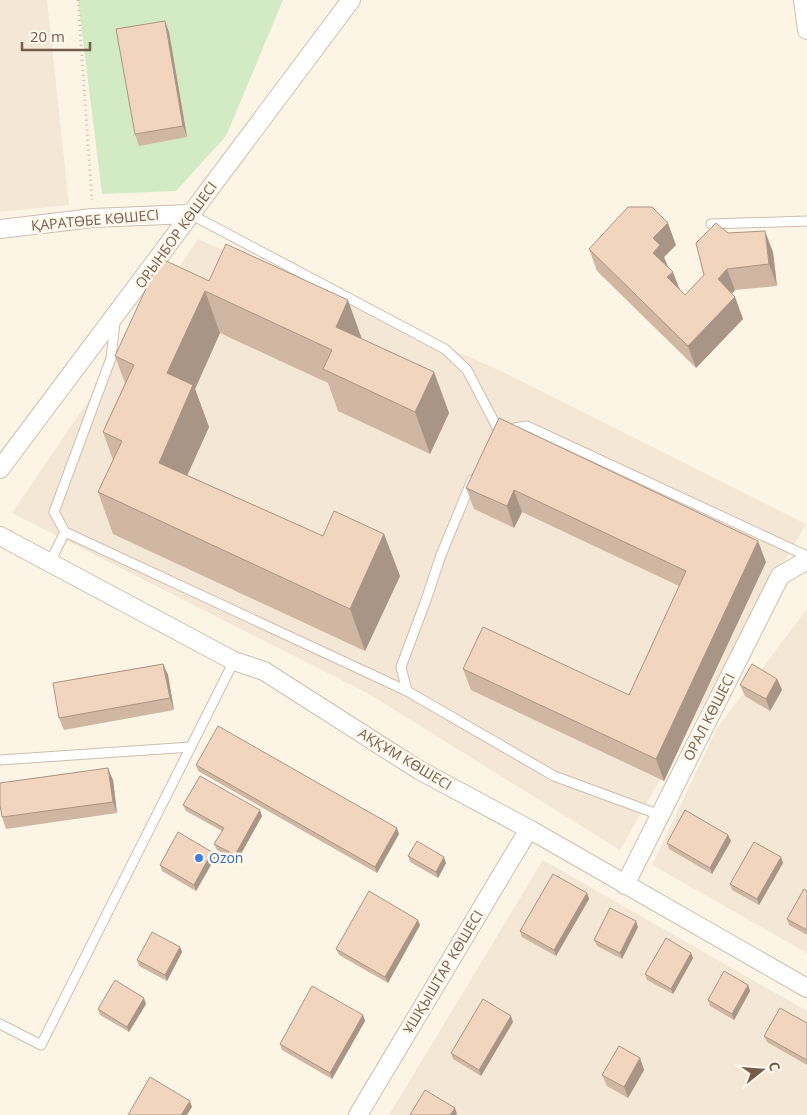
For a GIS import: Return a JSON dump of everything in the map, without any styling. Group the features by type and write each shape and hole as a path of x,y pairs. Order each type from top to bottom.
{"street":[{"name":"ОРЫНБОР КӨШЕСІ","path":"0,468 116,317 190,214 351,0"},
{"path":"803,0 807,30"},
{"name":"ҚАРАТӨБЕ КӨШЕСІ","path":"0,229 93,218 190,214"},
{"name":"АҚҚҰМ КӨШЕСІ","path":"0,536 234,662 264,672 419,770 529,829 807,988"},
{"name":"ОРАЛ КӨШЕСІ","path":"625,885 780,576 807,560"},
{"name":"ҰШҚЫШТАР КӨШЕСІ","path":"358,1115 529,829"}],"lane":[{"path":"190,214 445,349 467,370 497,434 527,426 807,556"},
{"path":"711,224 807,221"},
{"path":"116,317 111,358 54,512 65,532 407,691 554,776 660,815"},
{"path":"407,691 401,667 426,600 440,555 477,470"},
{"path":"50,562 65,532"},
{"path":"0,1024 41,1045 234,662"},
{"path":"0,760 191,747"}],"path":[{"path":"78,0 93,218"}],"shaded area":[{"path":"0,0 47,0 69,205 0,212"},
{"path":"198,239 501,371 806,524 620,850 369,694 12,513"},
{"path":"807,609 807,953 652,865 717,728"},
{"path":"543,860 807,1011 807,1115 389,1115"}],"green space":[{"path":"78,0 283,0 226,136 176,191 102,194"}],"building":[{"path":"165,21 183,126 135,134 116,29"},
{"path":"628,207 652,207 668,223 653,238 660,245 653,253 673,272 667,277 685,295 704,275 696,243 716,223 728,233 765,231 769,264 727,269 718,279 735,297 688,346 589,249"},
{"path":"226,244 348,300 336,327 434,372 415,412 323,369 332,350 205,291 167,373 193,385 159,463 323,536 334,511 384,534 350,609 98,492 122,441 103,432 134,365 115,356 160,258 209,281"},
{"path":"499,418 758,541 656,759 463,669 483,627 629,695 686,571 514,490 507,506 466,488"},
{"path":"163,664 170,698 59,718 53,683"},
{"path":"752,664 777,679 766,699 740,685"},
{"path":"218,726 397,828 375,867 196,765"},
{"path":"108,768 113,802 2,817 0,783"},
{"path":"200,776 260,810 235,855 214,844 224,828 183,805"},
{"path":"685,810 728,835 710,868 667,843"},
{"path":"178,832 212,852 194,885 160,865"},
{"path":"417,841 444,857 436,872 408,856"},
{"path":"754,842 781,857 757,899 730,884"},
{"path":"553,874 587,893 554,950 520,931"},
{"path":"804,889 807,891 807,930 787,919"},
{"path":"369,891 418,920 385,977 336,949"},
{"path":"610,908 636,921 620,953 594,940"},
{"path":"152,932 180,947 165,975 137,960"},
{"path":"666,938 691,953 671,989 645,974"},
{"path":"724,971 748,985 732,1014 708,1000"},
{"path":"115,980 144,998 127,1027 98,1009"},
{"path":"312,986 363,1015 330,1073 280,1044"},
{"path":"483,999 511,1016 479,1070 451,1053"},
{"path":"780,1008 807,1023 807,1060 764,1036"},
{"path":"619,1046 640,1058 624,1087 602,1075"},
{"path":"150,1077 190,1101 181,1115 128,1115"},
{"path":"425,1090 455,1108 450,1115 410,1115"}],"place":[{"name":"Ozon","path":"199,858"}]}
